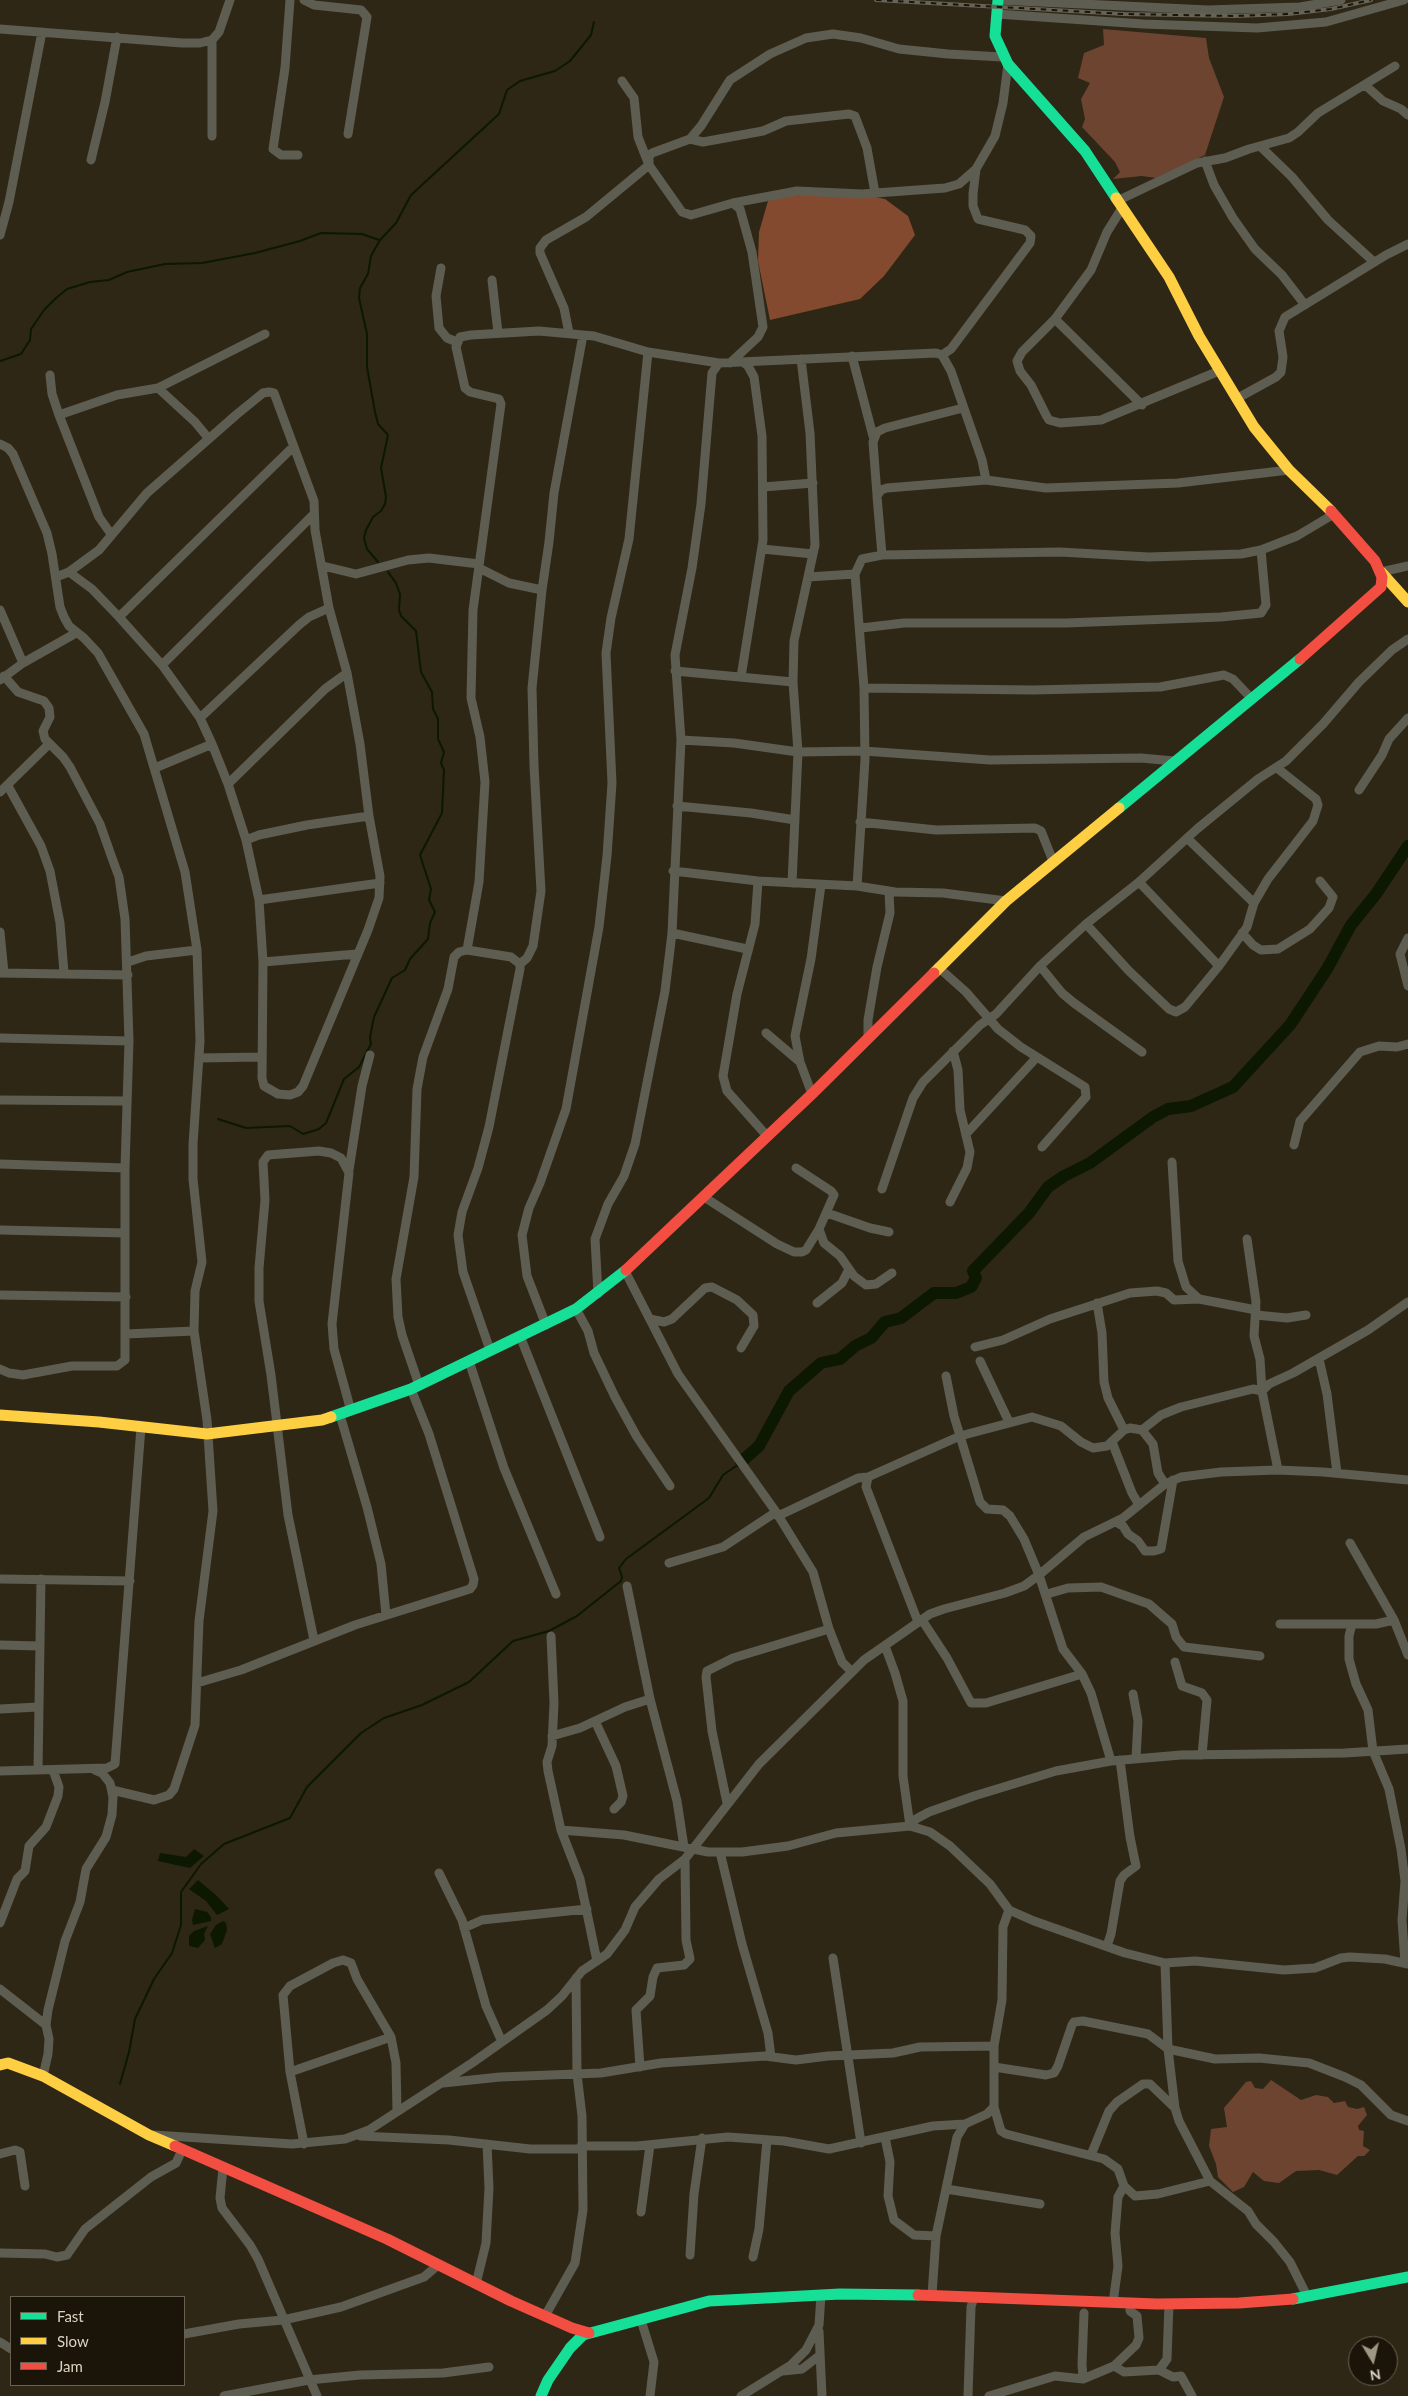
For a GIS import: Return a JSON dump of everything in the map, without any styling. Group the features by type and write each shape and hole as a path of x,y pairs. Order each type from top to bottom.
{"street":[{"path":"212,136 212,40 224,22 230,0"},
{"path":"290,0 284,68 273,149 281,155 298,155"},
{"path":"304,0 314,4 361,10 367,17 348,134"},
{"path":"1341,0 1300,6 1208,10 998,0 995,36 1005,60 1078,142 1169,277 1219,370 1254,427 1289,470 1334,514 1408,602"},
{"path":"997,14 1143,24 1252,28 1326,22 1404,0"},
{"path":"0,29 116,37 182,44 212,40"},
{"path":"0,235 11,193 42,32"},
{"path":"649,165 649,156 652,153 690,139 701,126 730,80 749,66 790,44 818,35 832,34 861,38 907,50 1005,60"},
{"path":"90,160 105,102 116,37"},
{"path":"622,81 634,98 638,137 649,165 678,208 686,214 696,214 733,203 797,191 875,193 945,188 964,181 976,169 995,136 1003,103 1005,60"},
{"path":"1219,370 1142,405 1092,422 1060,423 1049,420 1031,385 1020,371 1017,360 1022,352 1056,319 1091,270 1120,205 1188,166 1225,158 1289,138 1298,132 1318,112 1395,66"},
{"path":"1365,85 1383,101 1401,109 1408,115"},
{"path":"690,139 703,142 763,131 786,121 849,114 855,116 867,148 875,193"},
{"path":"1261,147 1292,177 1328,220 1374,262"},
{"path":"1205,161 1214,185 1233,218 1255,249 1282,275 1305,305"},
{"path":"568,333 564,308 540,253 541,244 586,217 649,165"},
{"path":"942,355 951,349 1030,243 1031,236 1025,230 978,219 975,214 972,194 976,169"},
{"path":"730,363 758,337 764,322 752,252 742,213 738,205 733,203"},
{"path":"1236,399 1276,377 1281,372 1284,364 1279,336 1280,326 1286,317 1374,262 1408,244"},
{"path":"441,268 436,296 440,328 447,338 457,342"},
{"path":"492,280 498,333"},
{"path":"1056,319 1142,405"},
{"path":"457,342 465,336 498,333 539,331 584,334 604,337 648,352 720,363 936,353 942,355 951,371 979,453 986,480"},
{"path":"60,416 117,395 158,388 265,334"},
{"path":"490,1350 463,1272 458,1236 462,1212 478,1168 489,1127 520,975 520,964 527,958 533,946 541,891 532,688 542,590 550,542 554,493 584,334"},
{"path":"457,342 458,361 465,388 470,392 498,399 501,404 473,610 471,698 480,737 485,782 479,882 467,950"},
{"path":"546,1325 527,1276 522,1235 529,1208 540,1183 566,1109 599,927 607,856 612,783 606,664 607,640 628,539 648,352"},
{"path":"852,356 873,436 882,555"},
{"path":"792,883 798,752 798,726 793,682 794,641 813,554 813,483 810,434 801,359"},
{"path":"741,676 744,646 762,549 763,487 762,436 756,384 752,371 743,362"},
{"path":"598,1294 595,1239 608,1204 624,1176 641,1124 663,1008 672,933 673,871 681,740 675,671 676,645 692,568 701,504 712,373 720,363"},
{"path":"50,375 52,394 60,416 99,517 111,534"},
{"path":"158,388 195,422 209,439"},
{"path":"56,576 69,572 99,550 147,493 263,393 269,392 276,397 292,448 314,501 313,515 330,608 346,673 360,744 380,883 376,908 304,1086 298,1092 278,1094 264,1086 262,1058 263,962 259,900 246,840 228,784 212,744 200,718 162,665 92,590 69,572"},
{"path":"873,436 885,428 963,408"},
{"path":"0,444 8,448 13,454 47,533 60,607 69,626 98,653 144,734 185,872 197,950 199,1058 193,1144 193,1179 202,1262 195,1291 194,1330 207,1434 213,1512 199,1621 197,1684 192,1735 182,1758 174,1789 169,1796 154,1800 112,1790"},
{"path":"119,617 292,448"},
{"path":"877,496 881,490 886,488 986,480 1046,488 1061,488 1178,483 1289,470"},
{"path":"763,487 813,483"},
{"path":"857,886 865,760 864,688 856,574 862,560 882,555 1060,552 1159,557 1228,556 1261,550 1297,536 1334,514"},
{"path":"162,665 313,515"},
{"path":"762,549 813,554"},
{"path":"861,628 921,622 1066,623 1221,617 1261,613 1266,605 1261,550"},
{"path":"323,566 356,574 408,560 429,558 479,566 509,583 542,590"},
{"path":"1381,572 1408,566"},
{"path":"0,1415 207,1434 322,1420 415,1387 576,1309 598,1294 625,1271 704,1197 812,1094 1006,901 1250,698 1300,659 1378,591 1382,582 1381,572"},
{"path":"808,577 856,574"},
{"path":"200,718 299,625 310,617 330,608"},
{"path":"0,610 23,663"},
{"path":"0,1369 23,1376 72,1366 117,1366 125,1360 125,1168 129,1041 128,962 125,919 119,877 100,824 81,788 63,757 45,739 42,731 50,717 49,708 44,701 18,692 2,678 23,663 76,633"},
{"path":"882,1189 917,1089 953,1051 1003,1006 1040,966 1086,924 1139,882 1187,838 1258,779 1277,768 1324,724 1359,682 1392,650 1408,639"},
{"path":"675,671 793,682"},
{"path":"228,784 325,689 346,673"},
{"path":"864,688 1033,690 1160,687 1224,675 1234,678 1250,698"},
{"path":"1359,790 1382,754 1388,739 1408,718"},
{"path":"681,740 734,743 798,752 864,752 990,760 1141,758 1174,761"},
{"path":"0,792 50,744"},
{"path":"155,768 212,744"},
{"path":"1086,924 1134,977 1169,1009 1176,1012 1185,1007 1219,966 1247,927 1254,903 1268,879 1310,825 1318,805 1316,799 1277,768"},
{"path":"8,786 41,846 50,871 60,923 64,973"},
{"path":"678,806 751,813 795,820"},
{"path":"246,840 259,835 307,825 370,816"},
{"path":"860,822 936,830 1035,828 1041,831 1053,861"},
{"path":"1187,838 1254,903"},
{"path":"673,871 758,881 857,886 890,891 943,893 1006,901"},
{"path":"758,881 754,924 725,1054 723,1083 727,1091 767,1136"},
{"path":"1242,933 1253,945 1261,950 1278,949 1310,929 1329,908 1333,897 1320,881"},
{"path":"1139,882 1219,966"},
{"path":"259,900 380,883"},
{"path":"812,1094 800,1062 795,1036 811,959 821,885"},
{"path":"868,1037 868,1020 877,967 890,913 890,891"},
{"path":"0,932 2,973 128,975"},
{"path":"672,933 747,949"},
{"path":"1408,938 1400,954 1408,986"},
{"path":"128,962 146,956 197,950"},
{"path":"197,1684 241,1670 314,1640 470,1588 473,1585 474,1579 415,1387 406,1350 398,1317 397,1272 414,1177 416,1105 423,1057 448,989 454,957 459,952 467,950 511,957 520,964"},
{"path":"263,962 357,954"},
{"path":"1040,966 1062,993 1074,1004 1142,1052"},
{"path":"938,967 966,992 988,1019 1021,1047 1085,1087 1087,1093 1042,1147"},
{"path":"766,1033 800,1062"},
{"path":"0,1038 129,1041"},
{"path":"1294,1145 1300,1121 1360,1052 1379,1046 1397,1047 1408,1044"},
{"path":"950,1202 970,1159 967,1133 960,1110 958,1070 953,1051"},
{"path":"370,1055 362,1086 349,1173 332,1324 334,1349 346,1413 381,1564 386,1615"},
{"path":"967,1133 1037,1057"},
{"path":"199,1058 262,1058"},
{"path":"0,1100 126,1101"},
{"path":"314,1640 288,1514 271,1375 259,1301 259,1258 265,1206 264,1158 280,1153 319,1151 332,1153 340,1158 349,1173"},
{"path":"1172,1162 1178,1261 1186,1287 1200,1299"},
{"path":"0,1164 125,1168"},
{"path":"704,1197 787,1250 802,1252 819,1230 834,1198 833,1193 796,1168"},
{"path":"827,1213 870,1228 888,1232"},
{"path":"0,1230 126,1234"},
{"path":"819,1230 824,1243 840,1256 849,1269 866,1285 871,1286 892,1273"},
{"path":"1247,1239 1256,1313 1254,1336 1260,1359 1262,1391 1278,1470"},
{"path":"810,1244 824,1243"},
{"path":"817,1303 842,1283 849,1269"},
{"path":"625,1271 678,1374 777,1514 813,1572 829,1629 842,1662 851,1671"},
{"path":"650,1319 664,1322 672,1320 705,1288 712,1287 737,1300 754,1315 754,1326 741,1348"},
{"path":"975,1347 1004,1340 1050,1319 1130,1293 1166,1293 1174,1300 1200,1299 1256,1313 1287,1318 1306,1315"},
{"path":"0,1295 126,1297"},
{"path":"1262,1391 1269,1384 1319,1359 1396,1312 1408,1302"},
{"path":"1097,1303 1102,1333 1104,1382 1108,1398 1124,1430"},
{"path":"576,1309 588,1331 594,1353 615,1397 637,1437 670,1486"},
{"path":"1396,1312 1408,1312"},
{"path":"126,1334 194,1330"},
{"path":"520,1336 600,1537"},
{"path":"1319,1359 1327,1394 1337,1473"},
{"path":"468,1360 504,1468 556,1594"},
{"path":"980,1361 1009,1422"},
{"path":"946,1376 960,1436 982,1505 987,1509 1003,1510 1010,1516 1024,1539 1047,1594 1063,1649 1082,1674 1115,1761 1136,1866 1124,1875 1120,1881 1111,1934 1106,1946"},
{"path":"1142,1430 1161,1415 1181,1407 1253,1389 1262,1391"},
{"path":"669,1563 723,1547 777,1514 858,1478 868,1477 960,1436 1032,1417 1042,1418 1061,1426 1080,1442 1093,1448 1100,1448 1112,1442 1124,1430 1136,1428 1142,1430 1153,1444 1158,1473 1169,1482"},
{"path":"0,1771 112,1767 117,1756 142,1427"},
{"path":"1112,1442 1132,1493 1139,1505"},
{"path":"688,1848 714,1823 727,1803 759,1764 851,1671 920,1621 944,1609 1024,1586 1084,1537 1116,1522 1169,1482 1189,1475 1278,1470 1337,1473 1408,1480"},
{"path":"868,1477 866,1487 920,1621 947,1658 968,1700 975,1705 1082,1674"},
{"path":"1116,1522 1120,1523 1128,1534 1138,1540 1142,1549 1154,1551 1161,1549 1169,1482"},
{"path":"1350,1543 1394,1620 1408,1655"},
{"path":"0,1578 130,1581"},
{"path":"38,1770 41,1579"},
{"path":"627,1586 650,1700 688,1848 685,1859 686,1940 690,1959 684,1965 657,1968 650,1996 636,2010 640,2067"},
{"path":"1047,1594 1068,1588 1102,1587 1149,1604 1172,1624 1176,1637 1184,1647 1260,1656"},
{"path":"1280,1624 1376,1624 1394,1620"},
{"path":"561,1830 624,1835 688,1848 720,1852 742,1852 788,1846 836,1832 910,1826 930,1832 950,1846 990,1884 1009,1910 1034,1922 1165,1964 1212,1962 1284,1970 1315,1968 1341,1958 1350,1957 1406,1963 1402,1920 1405,1881 1401,1849 1389,1789 1373,1751 1370,1721 1349,1659 1349,1636 1352,1624"},
{"path":"727,1803 712,1731 707,1671 733,1658 829,1629"},
{"path":"551,1636 554,1703 552,1746 547,1762 561,1830 580,1879 597,1961"},
{"path":"0,1645 39,1646"},
{"path":"885,1646 896,1674 903,1701 903,1776 910,1826"},
{"path":"1174,1662 1182,1686 1202,1693 1207,1700 1202,1755"},
{"path":"1133,1694 1138,1721 1136,1758"},
{"path":"552,1736 580,1728 625,1707 650,1700"},
{"path":"0,1710 38,1708"},
{"path":"595,1721 618,1773 623,1796 621,1802 614,1809"},
{"path":"910,1826 916,1819 929,1812 974,1796 1056,1771 1115,1761 1136,1758 1202,1755 1408,1749"},
{"path":"43,2076 50,2039 46,2025 65,1941 80,1902 83,1876 106,1837 111,1823 113,1808 112,1790 107,1778 93,1769"},
{"path":"0,1923 17,1879 25,1870 29,1846 46,1828 58,1796 59,1787 53,1770"},
{"path":"720,1852 742,1944 768,2033 771,2057"},
{"path":"358,2136 398,2112 547,2010 562,1996 576,1978 616,1944 631,1913 644,1895 685,1859"},
{"path":"439,1873 464,1928 486,2006 502,2042"},
{"path":"464,1928 482,1920 587,1910"},
{"path":"1009,1910 1003,1926 1002,2000 994,2046 994,2107 999,2126 1006,2134 1091,2155 1113,2164 1118,2169 1124,2186 1132,2194 1139,2196 1210,2181"},
{"path":"833,1958 837,1998 843,2018 861,2143"},
{"path":"304,2144 290,2072 283,1995 290,1986 333,1963 343,1960 351,1962 357,1979 391,2037 396,2063 398,2112"},
{"path":"1165,1964 1168,2049 1175,2108 1185,2136 1197,2153 1210,2181 1248,2211 1256,2224 1290,2262 1307,2296"},
{"path":"545,2316 575,2263 584,2210 582,2116 577,2074 576,1978"},
{"path":"0,1989 46,2025"},
{"path":"994,2067 1046,2075 1054,2073 1072,2025 1078,2020 1148,2034 1168,2049 1215,2059 1259,2058 1309,2063 1345,2076 1361,2085 1391,2115 1408,2121"},
{"path":"290,2072 391,2037"},
{"path":"441,2083 500,2077 601,2073 661,2063 771,2057 796,2060 847,2054 882,2054 938,2046 994,2046"},
{"path":"0,2065 8,2063 43,2076 149,2135 387,2239 476,2284 572,2328 589,2333"},
{"path":"1091,2155 1109,2111 1117,2102 1143,2084 1150,2084 1175,2108"},
{"path":"149,2135 272,2144 304,2144 358,2136 449,2140 530,2149 650,2145 702,2138 767,2140 829,2149 933,2126 965,2124 987,2114 994,2107"},
{"path":"932,2295 936,2236 957,2137 965,2124"},
{"path":"885,2137 890,2162 888,2196 894,2220 914,2235 936,2236"},
{"path":"690,2255 694,2194 702,2138"},
{"path":"753,2257 760,2229 767,2140"},
{"path":"476,2284 486,2243 489,2188 487,2144"},
{"path":"641,2212 650,2145"},
{"path":"0,2154 15,2150 20,2152 25,2186"},
{"path":"0,2252 45,2254 57,2257 67,2255 85,2229 151,2176 176,2163 182,2150"},
{"path":"223,2168 220,2198 222,2208 250,2245 317,2396"},
{"path":"1113,2303 1118,2266 1114,2233 1118,2197 1124,2186"},
{"path":"946,2190 1040,2204"},
{"path":"185,2334 239,2324 283,2320 354,2304 424,2277 438,2265"},
{"path":"541,2396 548,2380 579,2338 589,2333 709,2301 821,2295 932,2295 1130,2304 1272,2301 1408,2277"},
{"path":"821,2295 819,2356 822,2396"},
{"path":"968,2396 971,2307 974,2297"},
{"path":"989,2396 1055,2376 1083,2379 1114,2366 1136,2345 1139,2338 1137,2316 1130,2311 1130,2304"},
{"path":"1159,2370 1167,2359 1169,2304"},
{"path":"1083,2379 1084,2313"},
{"path":"641,2320 654,2362 650,2396"},
{"path":"741,2396 783,2371 806,2350 819,2325"},
{"path":"802,2369 819,2356"},
{"path":"1114,2366 1124,2372 1159,2370 1173,2377 1181,2376 1192,2396"},
{"path":"224,2396 309,2380 360,2375 443,2373 489,2367"},
{"path":"783,2371 802,2369 810,2370 820,2375"}],"shaded area":[{"path":"1103,29 1206,38 1209,58 1224,97 1205,155 1156,178 1142,176 1113,179 1120,172 1115,162 1082,127 1085,119 1081,99 1090,83 1078,78 1084,53 1104,45"},
{"path":"817,194 866,195 885,199 908,216 915,235 884,276 860,299 770,320 758,261 759,232 768,201 788,196"},
{"path":"194,1849 204,1856 190,1868 158,1861 160,1853 186,1857"},
{"path":"198,1880 229,1909 217,1915 206,1901 189,1889"},
{"path":"195,1909 207,1912 211,1917 211,1921 193,1925 192,1920"},
{"path":"223,1921 226,1923 227,1930 222,1944 215,1948 210,1934 216,1925"},
{"path":"208,1926 204,1934 205,1940 198,1948 189,1946 189,1936 194,1931"},
{"path":"1271,2080 1301,2100 1316,2095 1328,2097 1334,2103 1345,2101 1348,2107 1357,2109 1364,2107 1367,2115 1358,2126 1359,2130 1364,2131 1363,2146 1370,2150 1364,2156 1358,2156 1337,2175 1319,2170 1296,2171 1279,2183 1264,2181 1253,2172 1244,2187 1233,2192 1218,2177 1216,2164 1209,2146 1211,2129 1227,2127 1224,2108 1246,2082 1251,2081 1255,2088 1263,2089"}],"waterway":[{"path":"378,562 367,549 364,538 373,517 381,511 385,504 386,497 381,468 388,435 378,424 375,412 367,367 367,334 359,298 360,288 368,274 371,256 380,240 396,223 411,195 499,114 507,90 520,81 555,71 570,61 591,35 594,22"},
{"path":"0,361 21,354 30,340 31,329 44,310 67,289 90,282 109,280 127,272 165,264 202,263 255,253 300,241 321,233 362,234 379,240"},
{"path":"218,1119 246,1128 290,1126 303,1134 319,1129 326,1123 344,1079 359,1067 371,1044 370,1037 374,1017 392,978 405,970 410,959 428,939 430,923 435,912 429,900 431,889 420,855 442,813 444,770 441,763 444,752 438,739 438,719 433,709 432,692 421,672 416,631 401,616 399,610 400,594 396,583 388,572"},
{"path":"741,1462 759,1446 789,1391 821,1363 840,1359 855,1346 871,1338 885,1322 901,1318 934,1293 956,1293 971,1287 976,1278 973,1271 1029,1213 1048,1187 1064,1176 1090,1163 1153,1117 1168,1109 1191,1106 1233,1087 1290,1025 1327,969 1351,925 1376,894 1408,846"},
{"path":"120,2084 129,2052 135,2019 154,1979 172,1953 181,1925 181,1892 201,1864 224,1844 290,1818 307,1787 361,1733 384,1718 422,1705 469,1682 513,1641 549,1631 577,1616 621,1581 622,1577 619,1568 626,1559 709,1498 723,1475 739,1464"}],"railway":[{"path":"876,0 1124,14 1235,16 1288,14 1331,9 1371,0"}],"traffic: fast":[{"path":"998,0 995,36 1008,64 1085,151 1116,198"},
{"path":"1119,808 1300,659"},
{"path":"331,1417 411,1389 576,1309 626,1270"},
{"path":"1293,2299 1408,2277"},
{"path":"541,2396 548,2380 570,2348 583,2335 709,2301 840,2294 918,2295"}],"traffic: slow":[{"path":"1116,198 1169,277 1199,336 1254,427 1289,470 1331,511"},
{"path":"1381,572 1408,602"},
{"path":"934,973 1006,901 1119,808"},
{"path":"0,1415 99,1422 207,1434 322,1420 331,1417"},
{"path":"0,2065 8,2063 43,2076 149,2135 175,2146"}],"traffic: jam":[{"path":"1300,659 1381,587 1382,577 1375,561 1331,511"},
{"path":"626,1270 812,1094 934,973"},
{"path":"175,2146 387,2239 511,2301 572,2328 589,2333"},
{"path":"918,2295 1157,2304 1239,2303 1293,2299"}]}
